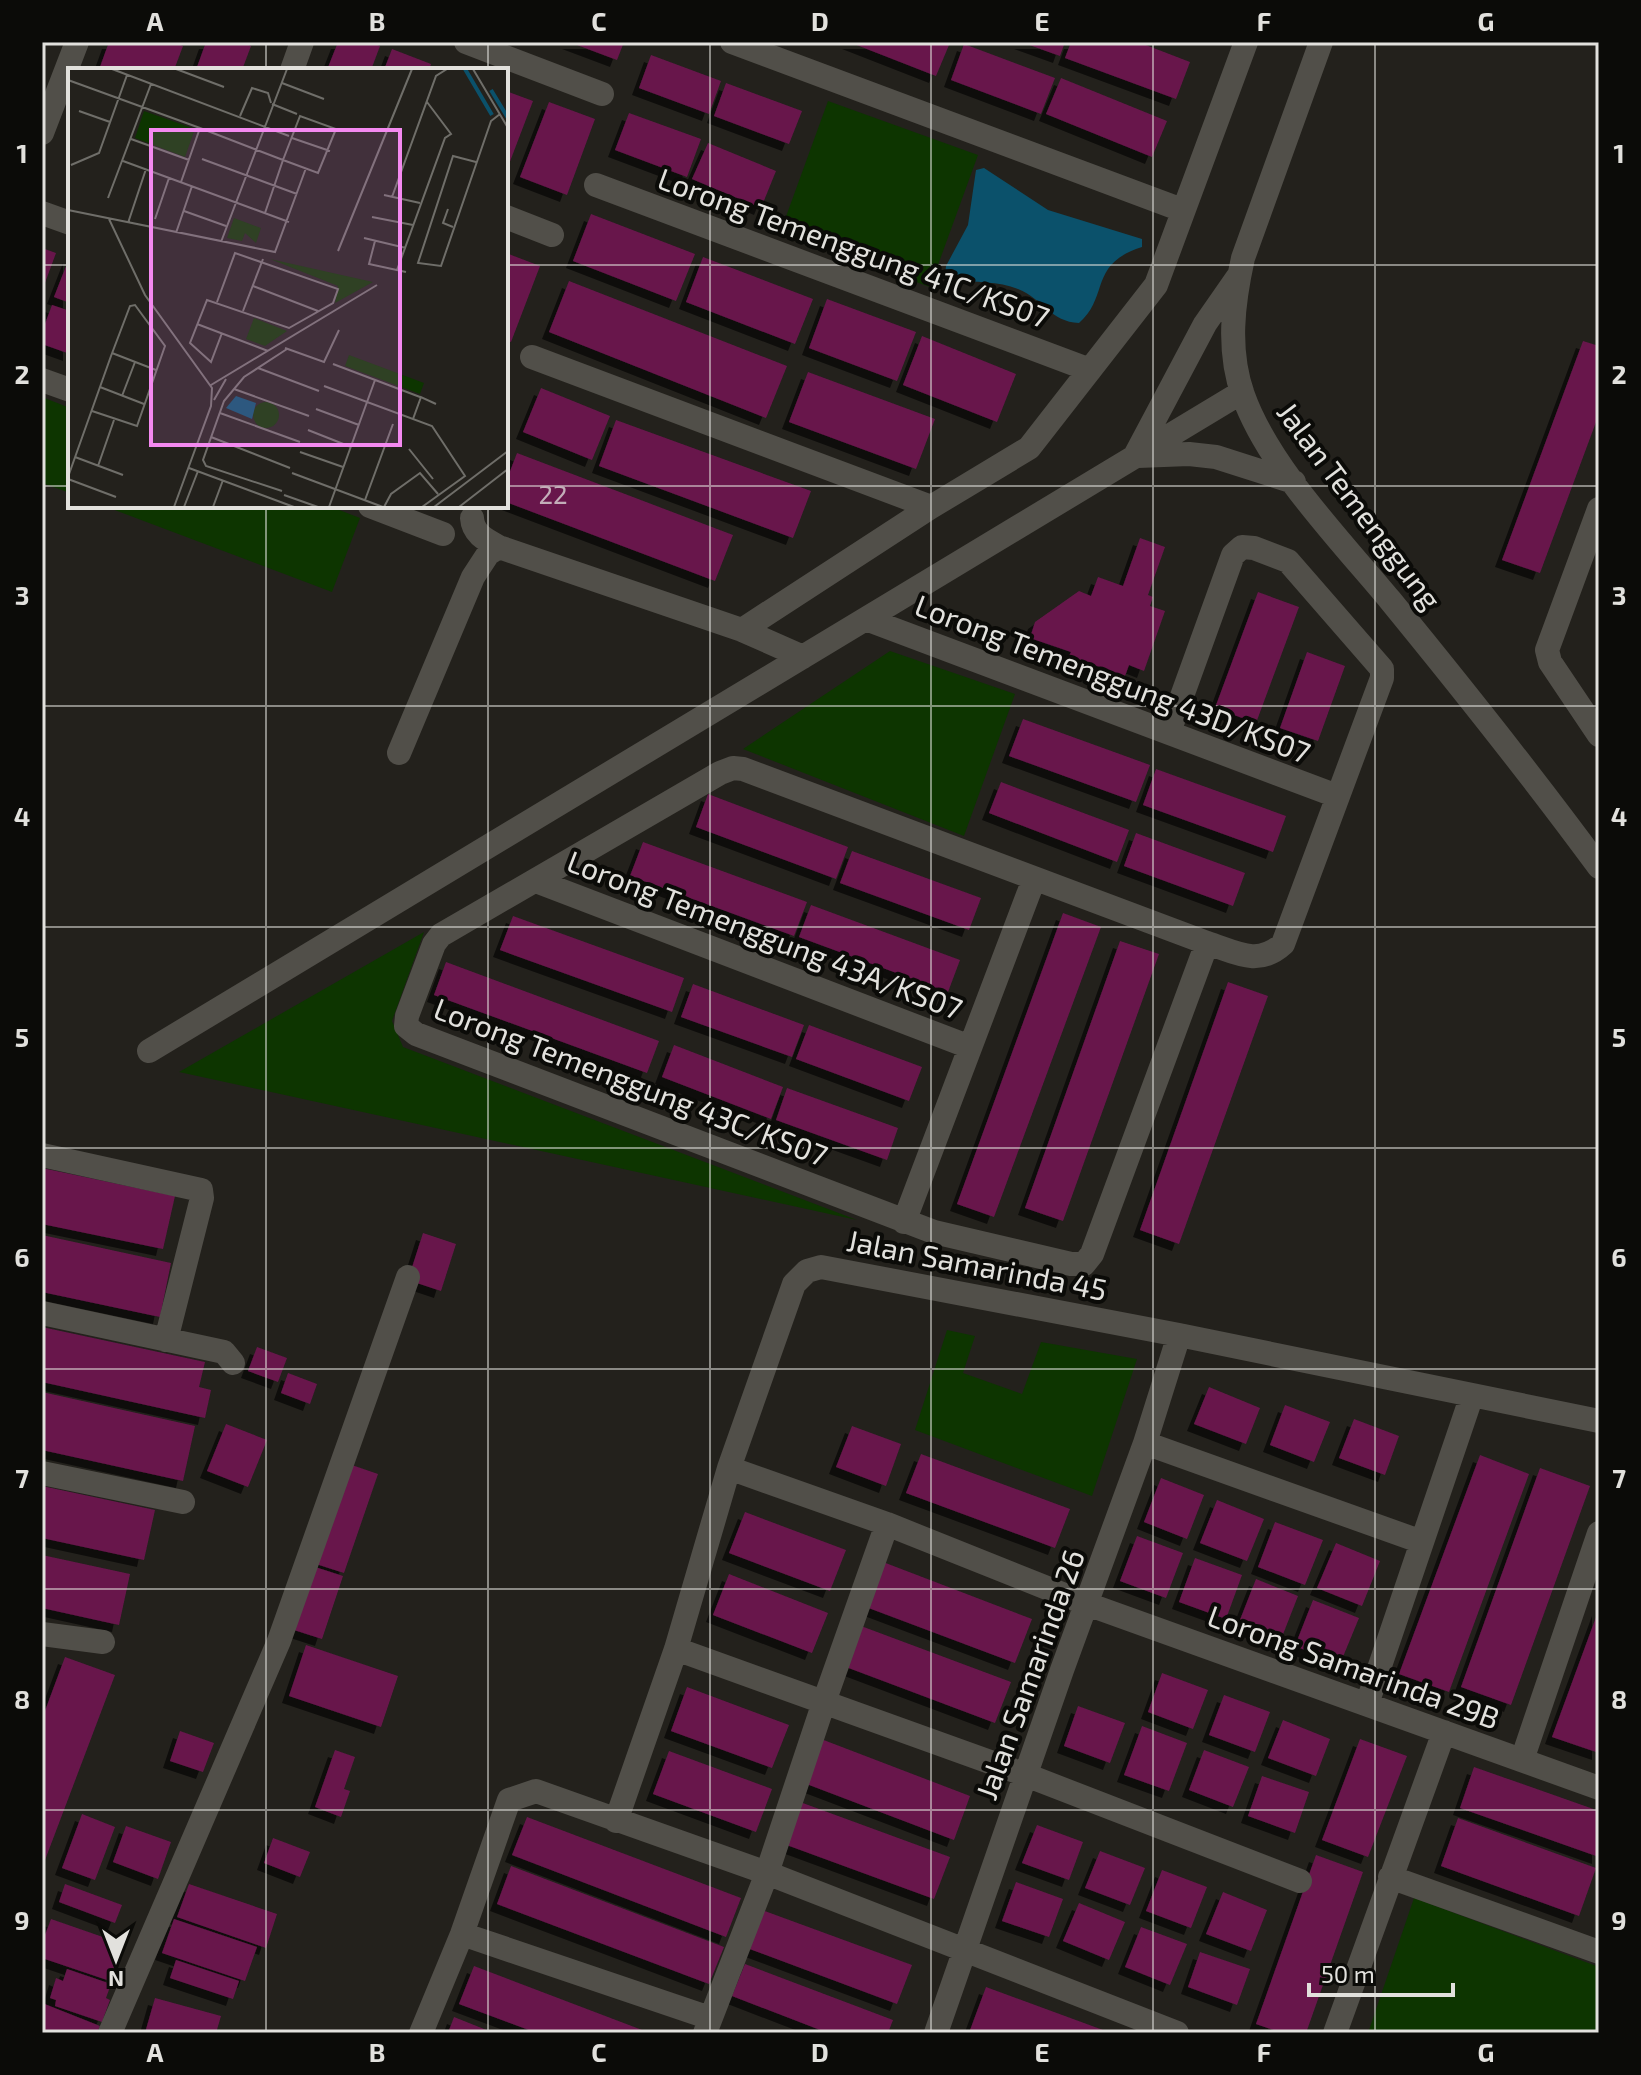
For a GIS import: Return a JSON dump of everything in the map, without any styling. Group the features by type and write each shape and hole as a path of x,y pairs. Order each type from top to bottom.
{"street":[{"path":"42,133 77,42"},
{"path":"293,68 302,42"},
{"path":"466,42 602,94"},
{"path":"732,42 1182,210"},
{"name":"Jalan Temenggung","path":"1321,42 1248,243 1239,276 1233,346 1242,392 1269,448 1294,482 1471,697 1599,867"},
{"path":"742,630 931,507 1029,448 1156,285 1239,44"},
{"name":"Lorong Temenggung 41C/KS07","path":"596,185 1090,370"},
{"path":"42,213 68,222"},
{"path":"508,218 552,235"},
{"path":"1135,456 1205,324 1239,276"},
{"path":"532,357 931,507"},
{"path":"42,380 68,389"},
{"path":"149,1051 1242,392"},
{"path":"1135,456 1189,454 1216,457 1294,482"},
{"path":"375,508 443,534"},
{"path":"1599,509 1547,650 1550,662 1599,735"},
{"path":"472,518 473,527 482,538 499,547 742,630 803,657"},
{"path":"399,753 473,577 488,554 499,547"},
{"name":"Lorong Temenggung 43C/KS07","path":"904,1222 416,1034 406,1026 407,1016 434,944 441,935 733,768 757,774 1207,943 1251,957 1271,955 1283,944 1382,678 1382,669 1288,561 1254,548 1242,547 1233,555 1169,732"},
{"name":"Lorong Temenggung 43D/KS07","path":"866,619 1337,796"},
{"path":"1034,879 904,1222 963,1239 1071,1264 1084,1264 1092,1254 1207,943"},
{"name":"Lorong Temenggung 43A/KS07","path":"536,881 970,1047"},
{"path":"42,1155 200,1188 202,1198 166,1340"},
{"name":"Jalan Samarinda 45","path":"616,1821 676,1649 729,1468 794,1284 807,1271 821,1267 1179,1335 1599,1421"},
{"path":"110,2033 279,1641 408,1277"},
{"path":"42,1313 224,1352 233,1363"},
{"name":"Jalan Samarinda 26","path":"936,2033 1145,1443 1179,1335"},
{"path":"1367,1704 1472,1395"},
{"path":"1145,1443 1422,1542"},
{"name":"Lorong Samarinda 29B","path":"729,1468 887,1524 1087,1604 1599,1788"},
{"path":"42,1473 183,1502"},
{"path":"462,1934 707,2026 767,1873 887,1524"},
{"path":"1522,1760 1599,1533"},
{"path":"44,1640 103,1642"},
{"path":"676,1649 1026,1775 1300,1881"},
{"path":"1335,2033 1444,1732"},
{"path":"421,2033 462,1934 509,1800 536,1791 767,1873 1177,2033"},
{"path":"1390,1877 1599,1952"}],"green space":[{"path":"828,101 978,155 930,287 780,233"},
{"path":"42,397 68,407 68,492 42,483"},
{"path":"109,508 334,508 360,518 332,592"},
{"path":"890,651 1015,694 964,836 743,749"},
{"path":"424,932 392,1021 403,1047 857,1220 179,1072"},
{"path":"947,1330 975,1336 963,1373 1022,1394 1041,1342 1137,1359 1092,1496 915,1430"},
{"path":"1414,1898 1599,1967 1599,2033 1368,2033"}],"water":[{"path":"984,168 1048,210 1142,239 1142,247 1125,254 1107,271 1094,302 1079,323 1061,319 1027,293 1011,286 954,281 945,276 946,266 968,225 976,170"}],"building":[{"path":"109,42 172,42 183,46 175,68 100,67"},
{"path":"206,42 242,42 251,46 243,68 197,68"},
{"path":"338,42 370,42 380,46 372,68 328,68"},
{"path":"569,42 624,42 617,60"},
{"path":"849,42 942,42 949,45 936,76"},
{"path":"1021,42 1065,42 1060,56"},
{"path":"1071,42 1138,42 1190,62 1176,99 1065,58"},
{"path":"964,44 1055,78 1041,114 951,80"},
{"path":"392,49 431,64 430,68 385,68"},
{"path":"651,55 721,81 709,114 639,88"},
{"path":"1061,78 1167,121 1152,157 1046,114"},
{"path":"726,83 802,111 789,144 714,116"},
{"path":"508,92 533,101 508,167"},
{"path":"549,102 595,119 567,195 520,177"},
{"path":"629,113 701,139 687,177 615,150"},
{"path":"708,143 776,171 761,208 692,179"},
{"path":"591,214 695,254 676,301 573,261"},
{"path":"42,248 56,253 42,291"},
{"path":"508,254 540,266 511,342 508,341"},
{"path":"703,257 813,299 795,344 686,302"},
{"path":"68,261 68,302 54,297"},
{"path":"569,281 787,366 766,418 549,332"},
{"path":"827,299 916,332 897,381 809,348"},
{"path":"52,305 68,310 68,353 42,344 42,332"},
{"path":"922,336 1016,374 997,422 903,385"},
{"path":"1583,341 1599,346 1599,414 1540,573 1502,560"},
{"path":"808,372 935,419 916,469 789,422"},
{"path":"541,388 610,416 592,460 523,432"},
{"path":"616,420 811,491 793,538 599,466"},
{"path":"517,453 733,535 715,581 508,503 508,477"},
{"path":"1140,538 1165,547 1148,595 1153,597 1150,606 1165,611 1144,671 1129,665 1125,676 1030,638 1035,622 1079,591 1091,596 1098,577 1123,586"},
{"path":"1258,592 1299,607 1256,723 1215,708"},
{"path":"1307,652 1345,666 1318,741 1280,728"},
{"path":"1023,719 1150,765 1136,802 1009,756"},
{"path":"1156,769 1286,816 1273,852 1143,805"},
{"path":"1001,782 1129,830 1117,862 989,813"},
{"path":"708,794 848,847 836,879 696,827"},
{"path":"1136,833 1245,873 1233,906 1124,866"},
{"path":"643,842 807,902 794,936 630,876"},
{"path":"852,851 981,898 969,930 840,883"},
{"path":"811,905 960,960 948,992 799,937"},
{"path":"1063,913 1101,927 994,1217 957,1204"},
{"path":"513,916 684,978 672,1012 500,950"},
{"path":"1120,941 1159,954 1063,1221 1025,1208"},
{"path":"446,962 659,1041 647,1073 434,995"},
{"path":"1228,982 1268,996 1179,1244 1140,1230"},
{"path":"693,984 804,1025 792,1057 681,1017"},
{"path":"809,1025 922,1067 909,1101 796,1059"},
{"path":"674,1045 783,1087 771,1119 662,1077"},
{"path":"787,1088 898,1128 887,1160 776,1120"},
{"path":"42,1168 175,1196 163,1249 42,1224"},
{"path":"423,1233 456,1244 441,1291 408,1280"},
{"path":"42,1235 171,1263 160,1317 42,1292"},
{"path":"42,1327 205,1362 199,1387 211,1390 205,1418 42,1382"},
{"path":"257,1347 287,1358 278,1382 248,1371"},
{"path":"288,1373 317,1384 310,1404 281,1393"},
{"path":"1209,1387 1260,1408 1246,1444 1194,1424"},
{"path":"42,1392 195,1426 183,1481 42,1450"},
{"path":"1285,1405 1330,1422 1314,1462 1270,1445"},
{"path":"1354,1419 1399,1436 1385,1475 1339,1458"},
{"path":"226,1424 267,1440 248,1487 207,1471"},
{"path":"852,1426 901,1444 886,1486 836,1467"},
{"path":"921,1454 1070,1509 1055,1548 906,1493"},
{"path":"1480,1455 1529,1474 1449,1692 1399,1674"},
{"path":"346,1463 378,1474 344,1573 313,1563"},
{"path":"1540,1468 1590,1486 1511,1705 1461,1687"},
{"path":"1161,1478 1204,1495 1187,1539 1144,1522"},
{"path":"42,1486 155,1510 144,1560 42,1538"},
{"path":"1217,1500 1264,1519 1247,1561 1200,1543"},
{"path":"745,1512 846,1550 830,1591 729,1553"},
{"path":"1275,1522 1323,1540 1305,1585 1258,1567"},
{"path":"1137,1536 1183,1553 1166,1598 1120,1581"},
{"path":"1336,1543 1380,1561 1362,1606 1317,1588"},
{"path":"42,1555 130,1574 119,1625 42,1608"},
{"path":"1195,1558 1242,1575 1226,1619 1179,1602"},
{"path":"883,1562 1032,1619 1015,1663 866,1607"},
{"path":"312,1566 343,1576 322,1639 291,1629"},
{"path":"729,1574 828,1613 812,1653 713,1615"},
{"path":"1256,1579 1298,1596 1280,1642 1238,1625"},
{"path":"1313,1600 1359,1618 1340,1664 1295,1646"},
{"path":"1599,1609 1599,1753 1552,1737"},
{"path":"861,1626 1011,1682 995,1723 846,1667"},
{"path":"306,1645 398,1676 381,1727 289,1696"},
{"path":"65,1657 115,1675 42,1868 42,1719"},
{"path":"1162,1673 1208,1690 1193,1729 1148,1712"},
{"path":"687,1687 789,1725 772,1768 671,1731"},
{"path":"1224,1695 1270,1712 1255,1752 1209,1735"},
{"path":"1078,1706 1125,1723 1110,1763 1064,1746"},
{"path":"1283,1720 1330,1739 1316,1776 1268,1758"},
{"path":"1142,1726 1187,1743 1169,1791 1124,1775"},
{"path":"180,1731 214,1743 203,1772 170,1761"},
{"path":"821,1739 970,1796 954,1840 804,1783"},
{"path":"1360,1739 1407,1756 1368,1857 1322,1840"},
{"path":"335,1750 355,1757 344,1789 350,1791 341,1817 315,1807"},
{"path":"1204,1750 1249,1767 1233,1807 1189,1790"},
{"path":"669,1751 772,1789 756,1832 653,1794"},
{"path":"1474,1767 1599,1811 1599,1857 1460,1808"},
{"path":"1262,1776 1309,1792 1295,1833 1248,1816"},
{"path":"800,1802 950,1857 934,1899 784,1844"},
{"path":"82,1814 115,1827 95,1880 62,1868"},
{"path":"527,1817 741,1898 726,1937 512,1855"},
{"path":"1458,1818 1596,1868 1579,1916 1441,1866"},
{"path":"1037,1825 1083,1842 1069,1880 1022,1863"},
{"path":"126,1826 171,1842 158,1879 113,1862"},
{"path":"273,1838 310,1852 300,1877 264,1863"},
{"path":"1100,1851 1145,1868 1130,1905 1085,1888"},
{"path":"1316,1855 1363,1872 1306,2033 1282,2033 1256,2024"},
{"path":"511,1866 724,1947 709,1984 497,1904"},
{"path":"1162,1870 1207,1887 1191,1928 1146,1911"},
{"path":"1016,1882 1063,1899 1049,1937 1002,1921"},
{"path":"65,1884 122,1905 115,1923 59,1902"},
{"path":"189,1884 277,1914 266,1948 177,1917"},
{"path":"1223,1892 1267,1910 1251,1951 1206,1934"},
{"path":"1079,1903 1125,1922 1109,1960 1063,1941"},
{"path":"762,1910 912,1965 897,2004 747,1948"},
{"path":"51,1919 123,1944 110,1981 42,1958 42,1943"},
{"path":"174,1919 257,1947 245,1981 162,1953"},
{"path":"1141,1927 1187,1944 1170,1985 1125,1967"},
{"path":"1200,1952 1250,1969 1237,2005 1188,1987"},
{"path":"176,1960 239,1981 233,1999 170,1978"},
{"path":"745,1964 893,2020 888,2033 828,2033 732,1996"},
{"path":"474,1966 650,2033 537,2033 459,2004"},
{"path":"67,1969 111,1984 106,1998 110,2000 102,2022 55,2006 56,2000 50,1998 56,1978 63,1981"},
{"path":"986,1987 1103,2030 1110,2033 969,2033"},
{"path":"155,1998 221,2016 216,2033 145,2033"},
{"path":"42,2003 100,2026 97,2033 42,2033"},
{"path":"454,2017 494,2033 448,2033"}]}
